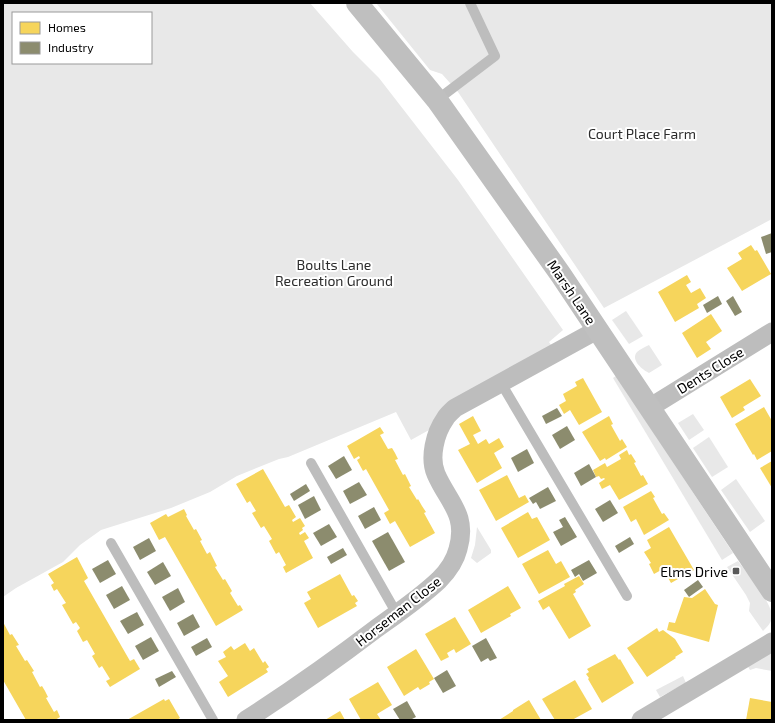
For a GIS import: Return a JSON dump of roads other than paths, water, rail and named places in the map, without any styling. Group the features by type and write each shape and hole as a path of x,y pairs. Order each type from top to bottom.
{"main road":[{"name":"Marsh Lane","path":"357,3 437,100 561,275 772,591"}],"street":[{"name":"Horseman Close","path":"246,720 330,663 421,596 440,579 454,560 460,539 460,519 456,508 436,474 433,464 435,443 439,430 445,419 455,408 597,330"},
{"name":"Dents Close","path":"649,408 772,332"},
{"path":"641,720 772,642"}],"lane":[{"path":"437,100 495,56 470,3"},
{"path":"501,382 627,596"},
{"path":"311,463 397,614"},
{"path":"111,543 213,720"}],"place":[{"name":"Elms Drive","path":"736,571"}],"park label":[{"name":"Court Place Farm","path":"642,133"},
{"name":"Boults Lane Recreation Ground","path":"334,272"}]}
